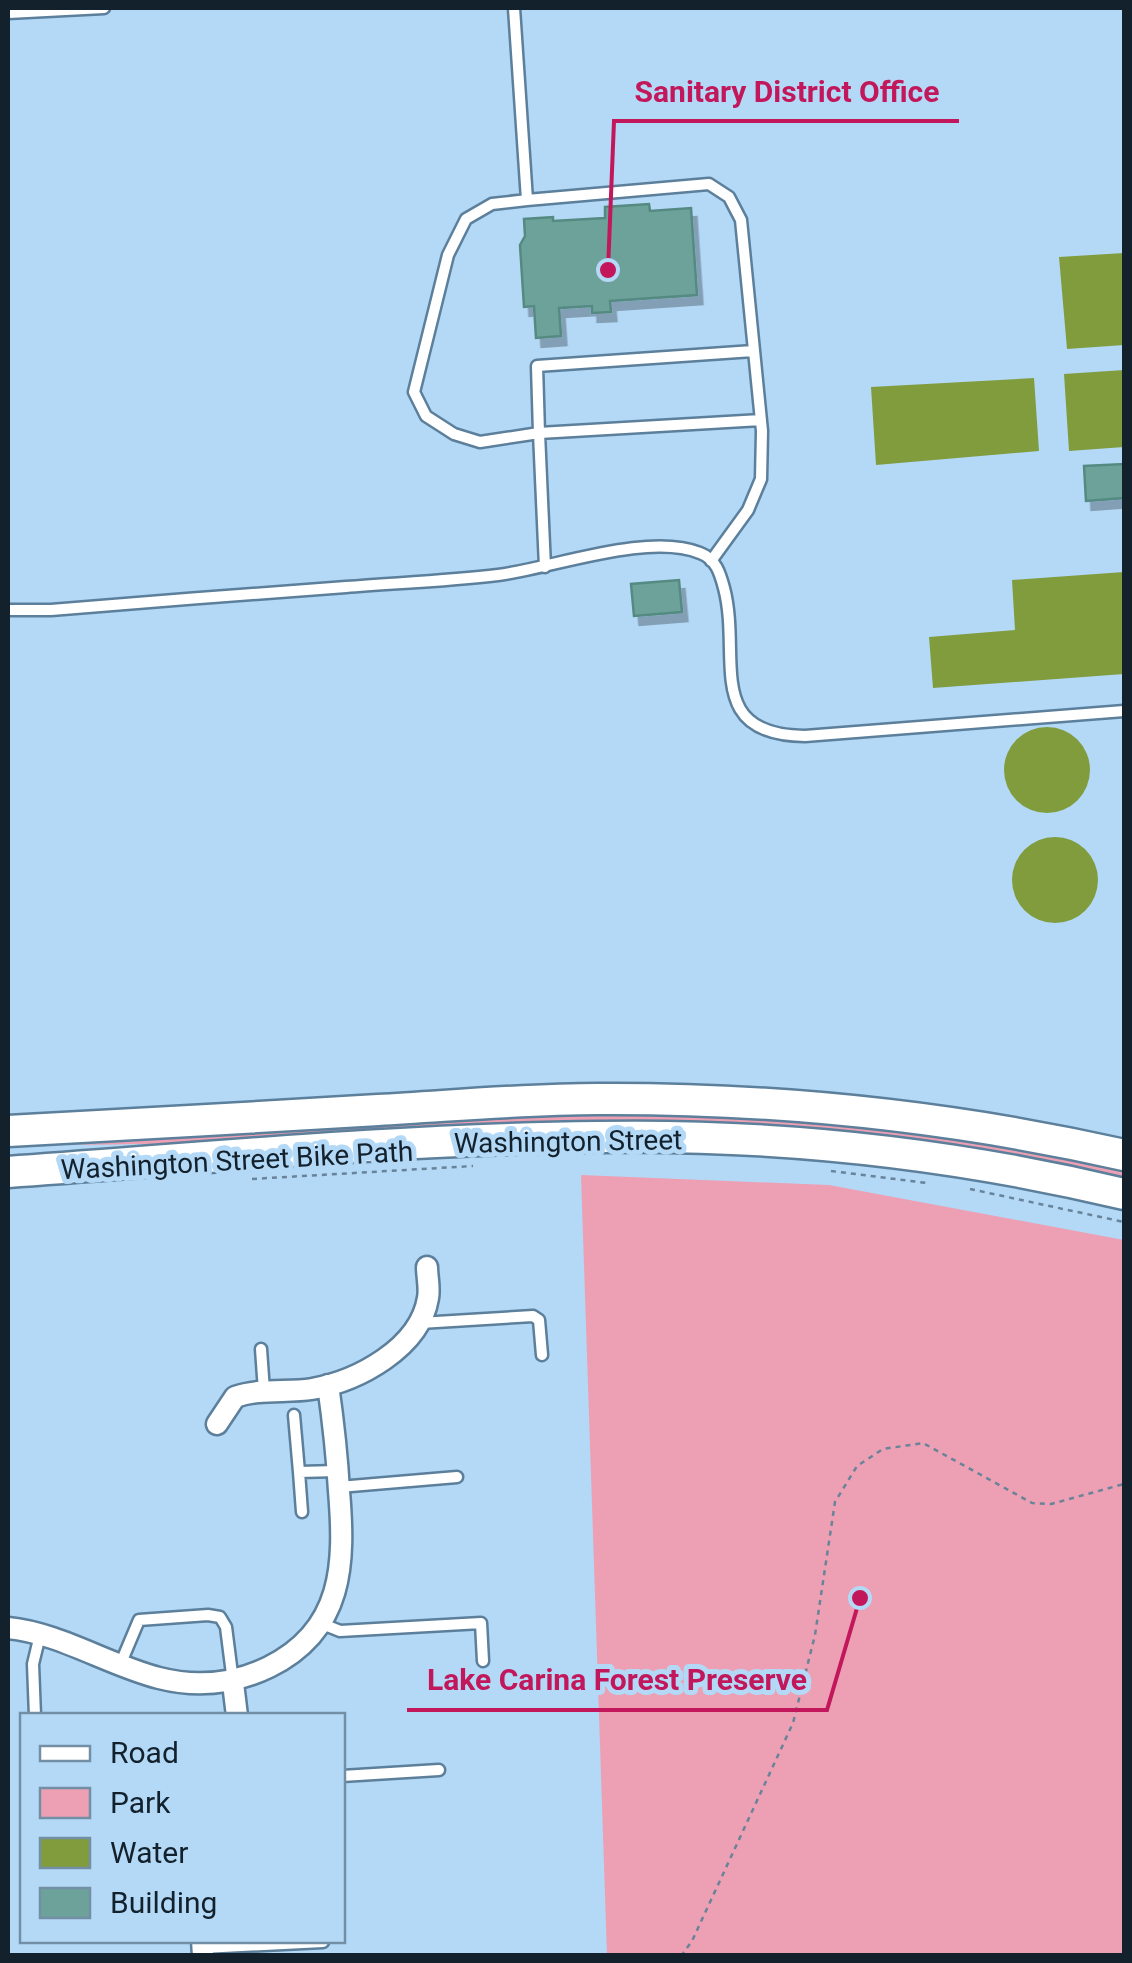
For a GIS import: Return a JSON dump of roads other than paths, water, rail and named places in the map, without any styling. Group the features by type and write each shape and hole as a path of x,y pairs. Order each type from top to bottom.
{"main road":[{"name":"Washington Street","path":"8,1130 540,1101 656,1099 892,1114 1124,1155"},
{"name":"Washington Street","path":"8,1172 527,1139 686,1138 891,1153 1030,1172 1124,1194"}],"street":[{"path":"217,1424 235,1397 328,1385 390,1355 407,1341 419,1323 428,1298 427,1267"},
{"path":"8,1628 40,1635 162,1679 233,1682 284,1660 312,1635 333,1601 342,1566 328,1385"},
{"path":"233,1682 237,1713"}],"lane":[{"path":"8,13 104,8"},
{"path":"514,8 527,200"},
{"path":"711,561 748,510 761,480 761,420 741,220 729,197 709,184 492,204 466,219 448,256 414,392 426,416 454,434 480,442 539,432 761,420"},
{"path":"545,566 537,366 753,351"},
{"path":"8,610 497,575 661,546 701,553 719,568 727,599 732,686 740,713 756,728 804,736 1124,711"},
{"path":"419,1323 533,1316 539,1320 542,1356"},
{"path":"261,1349 264,1392"},
{"path":"294,1415 302,1512"},
{"path":"299,1472 338,1479 458,1478"},
{"path":"120,1665 139,1620 208,1615 220,1617 226,1627 233,1682"},
{"path":"319,1623 340,1631 480,1622 482,1660"},
{"path":"35,1713 33,1664 40,1635"},
{"path":"345,1776 440,1770"},
{"path":"203,1948 303,1943"}],"water":[{"path":"1124,253 1124,345 1067,349 1059,257"},
{"path":"1124,370 1124,447 1069,451 1064,374"},
{"path":"1034,378 1039,451 876,465 871,387"},
{"path":"1124,572 1124,674 933,688 929,637 1015,630 1012,580"},
{"path":"1047,727 1064,730 1078,739 1087,753 1087,787 1078,801 1064,810 1047,813 1030,810 1016,801 1007,787 1004,770 1007,753 1016,739 1030,730"},
{"path":"1055,837 1072,840 1086,849 1095,863 1095,897 1086,911 1072,920 1055,923 1038,920 1024,911 1015,897 1012,880 1015,863 1024,849 1038,840"}],"place":[{"name":"Sanitary District Office","path":"608,270"},
{"name":"Lake Carina Forest Preserve","path":"860,1598"}]}
